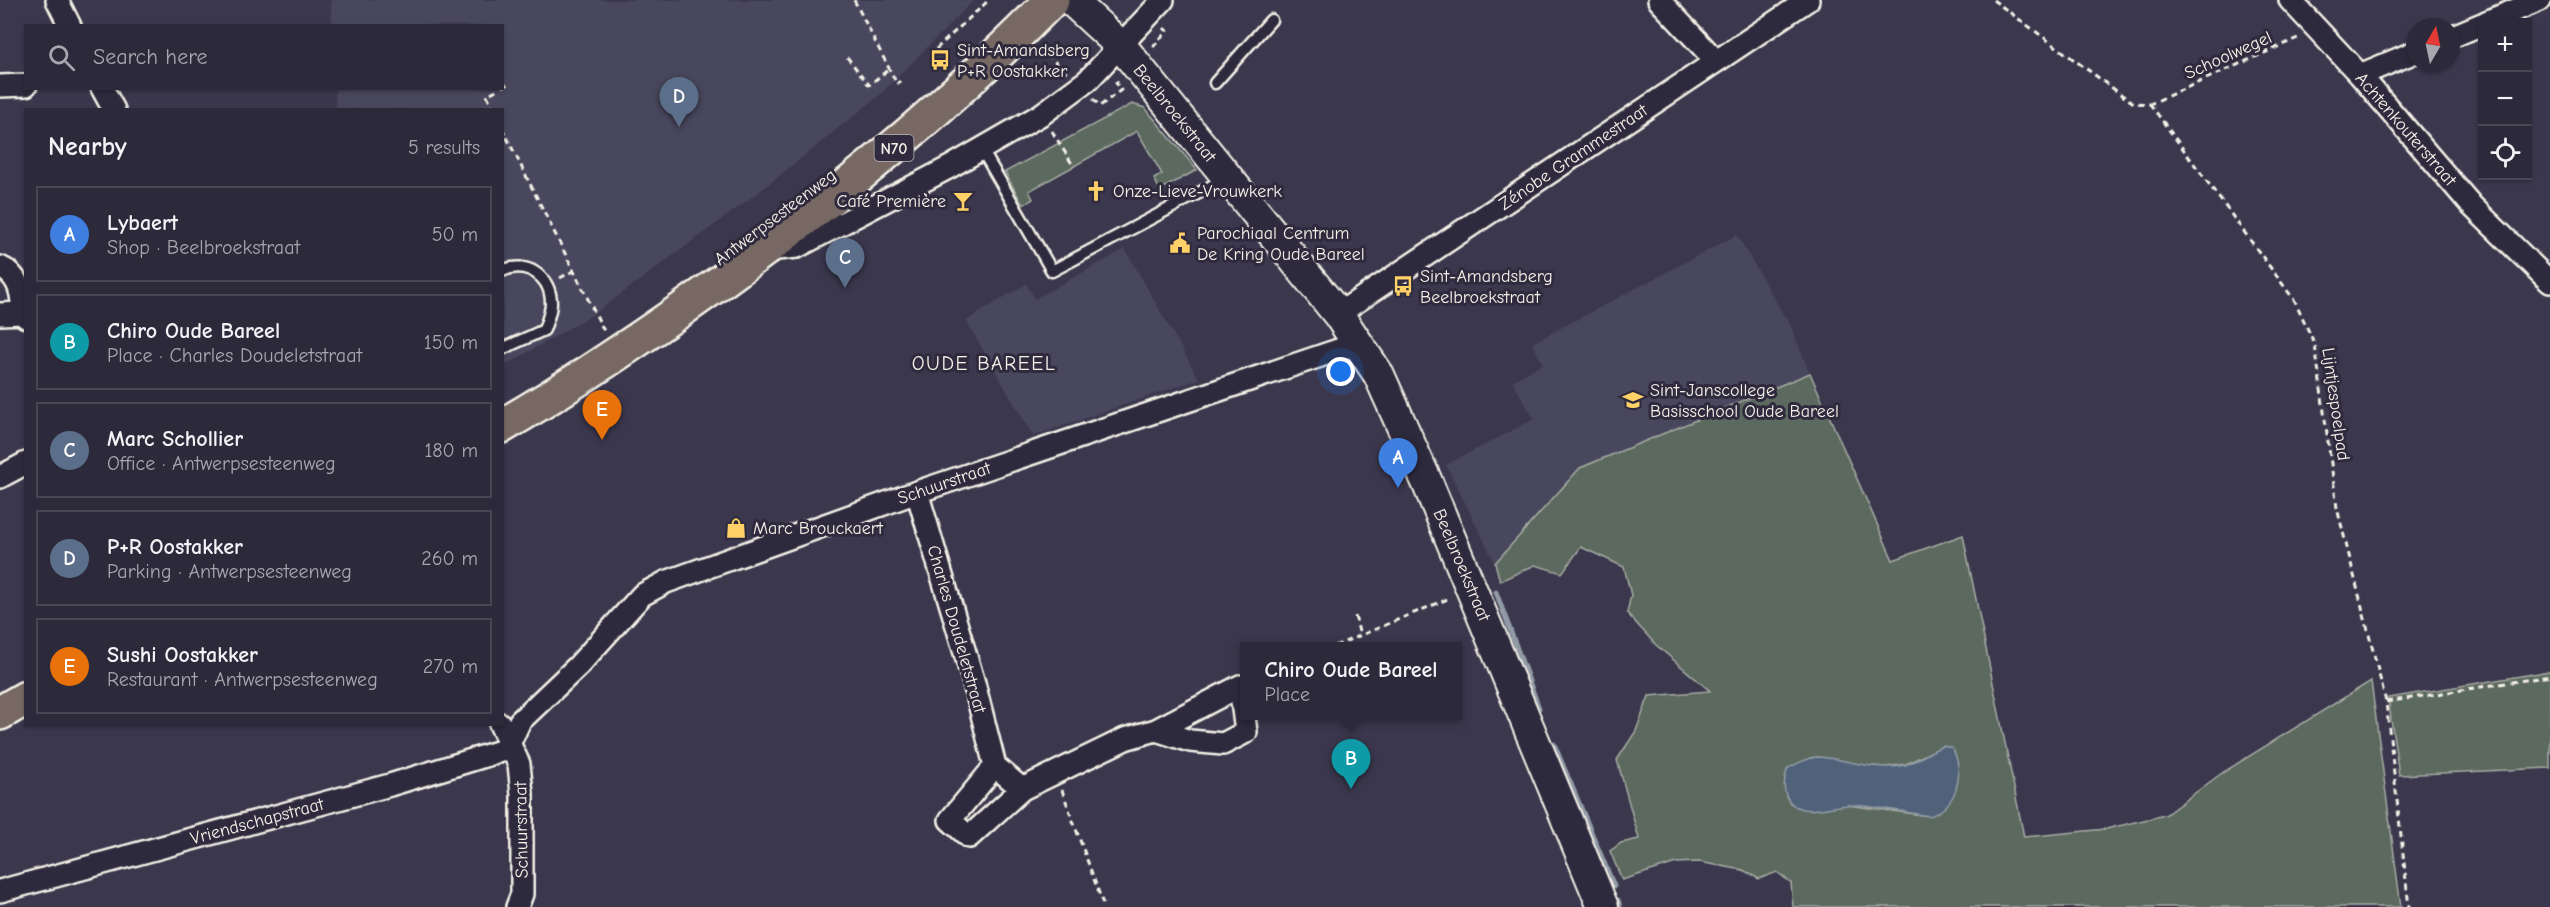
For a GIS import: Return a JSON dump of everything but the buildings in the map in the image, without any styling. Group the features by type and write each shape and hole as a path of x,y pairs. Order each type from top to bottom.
{"main road":[{"name":"Antwerpsesteenweg","path":"504,403 732,250 820,184 930,92 1023,0"},
{"name":"Antwerpsesteenweg","path":"504,425 569,388 766,250 880,160 986,67 1052,0"},
{"path":"0,692 24,679"},
{"path":"0,713 24,699"}],"street":[{"path":"57,0 69,24"},
{"name":"Beelbroekstraat","path":"1071,0 1122,47 1182,109 1227,178 1338,314 1379,375 1472,589 1604,907"},
{"name":"Antwerpsesteenweg","path":"766,250 796,247 982,150 1042,114 1088,81 1122,47 1163,0"},
{"path":"1659,0 1716,61"},
{"name":"Zénobe Grammestraat","path":"1338,314 1808,0"},
{"name":"Achtenkouterstraat","path":"2290,0 2360,75 2472,206 2550,282"},
{"path":"2496,18 2540,0"},
{"path":"2460,33 2478,26"},
{"path":"2360,75 2406,56"},
{"path":"0,86 24,85"},
{"path":"103,90 113,108"},
{"path":"0,267 13,275 22,296 24,315 0,314"},
{"name":"Schuurstraat","path":"517,907 522,894 522,794 519,764 505,733 578,666 642,595 666,582 917,492 1359,343"},
{"path":"0,477 24,465"},
{"name":"Charles Doudeletstraat","path":"917,492 974,683 995,766"},
{"path":"1022,789 995,766 950,820 969,837 1022,789 1125,739 1156,730"},
{"name":"Vriendschapstraat","path":"0,891 390,784 501,751 505,733"}],"lane":[{"path":"1215,83 1272,20"},
{"path":"982,150 1052,271 1227,178"},
{"path":"504,271 523,266 531,268 540,276 551,301 544,330 504,348"}],"path":[{"path":"854,0 897,84 900,81"},
{"path":"936,49 989,0"},
{"path":"1993,0 2126,98 2134,103 2151,104"},
{"name":"Schoolwegel","path":"2151,104 2317,30"},
{"path":"847,57 869,85 889,69"},
{"path":"504,86 511,83"},
{"path":"493,108 487,95 497,90"},
{"name":"Lijntjespoelpad","path":"2151,104 2295,300 2315,345 2337,508 2386,702 2409,907"},
{"path":"1042,114 1074,167"},
{"path":"504,132 606,336"},
{"path":"560,278 573,271"},
{"path":"1345,642 1472,589"},
{"path":"1354,616 1360,636"},
{"path":"2386,702 2550,676"},
{"path":"1055,772 1104,907"}],"shaded area":[{"path":"331,0 974,0 880,95 759,192 597,312 504,366 504,108 336,108 335,90 504,90 504,24 332,24"},
{"name":"Sint-Janscollege Basisschool Oude Bareel","path":"1737,235 1787,317 1810,373 1580,468 1495,563 1446,465 1534,419 1512,381 1543,364 1532,343"},
{"path":"1125,249 1199,379 1033,436 966,321 1026,284 1035,299"}],"green space":[{"path":"1132,104 1145,108 1197,170 1160,190 1154,179 1162,174 1137,131 1029,191 1033,199 1023,205 1005,172"},
{"path":"1810,373 1893,560 1963,535 2024,837 2106,829 2165,815 2222,773 2371,681 2401,907 1793,907 1791,883 1777,872 1759,879 1743,870 1699,862 1676,863 1622,880 1610,851 1621,843 1639,839 1617,760 1636,731 1649,696 1710,691 1656,645 1627,613 1631,595 1624,567 1581,547 1562,573 1535,565 1500,581 1495,563 1580,468","holes":["1943,746 1954,752 1957,781 1929,816 1847,805 1807,809 1790,803 1786,796 1810,758 1818,757 1853,765 1886,767 1906,764"]},
{"path":"2550,671 2550,768 2399,775 2388,698"}],"water":[{"path":"1943,746 1952,748 1956,757 1958,778 1956,788 1946,805 1939,812 1929,816 1850,805 1805,809 1793,805 1786,796 1784,785 1788,768 1810,758 1829,758 1872,766 1894,767 1910,763"}],"waterway":[{"path":"1496,592 1539,708"},
{"path":"1554,744 1614,886"},
{"path":"1618,900 1620,907"}],"place":[{"name":"Sint-Amandsberg P+R Oostakker","path":"940,60"},
{"name":"P+R Oostakker","path":"679,127"},
{"name":"Onze-Lieve-Vrouwkerk","path":"1096,191"},
{"name":"Café Première","path":"963,201"},
{"name":"Parochiaal Centrum De Kring Oude Bareel","path":"1180,243"},
{"name":"Sint-Amandsberg Beelbroekstraat","path":"1403,286"},
{"name":"Marc Schollier","path":"845,288"},
{"name":"Sint-Janscollege Basisschool Oude Bareel","path":"1633,400"},
{"name":"Sushi Oostakker","path":"602,440"},
{"name":"Lybaert","path":"1398,488"},
{"name":"Marc Brouckaert","path":"736,528"},
{"name":"Chiro Oude Bareel","path":"1351,789"}],"district":[{"name":"OUDE BAREEL","path":"984,363"}]}
